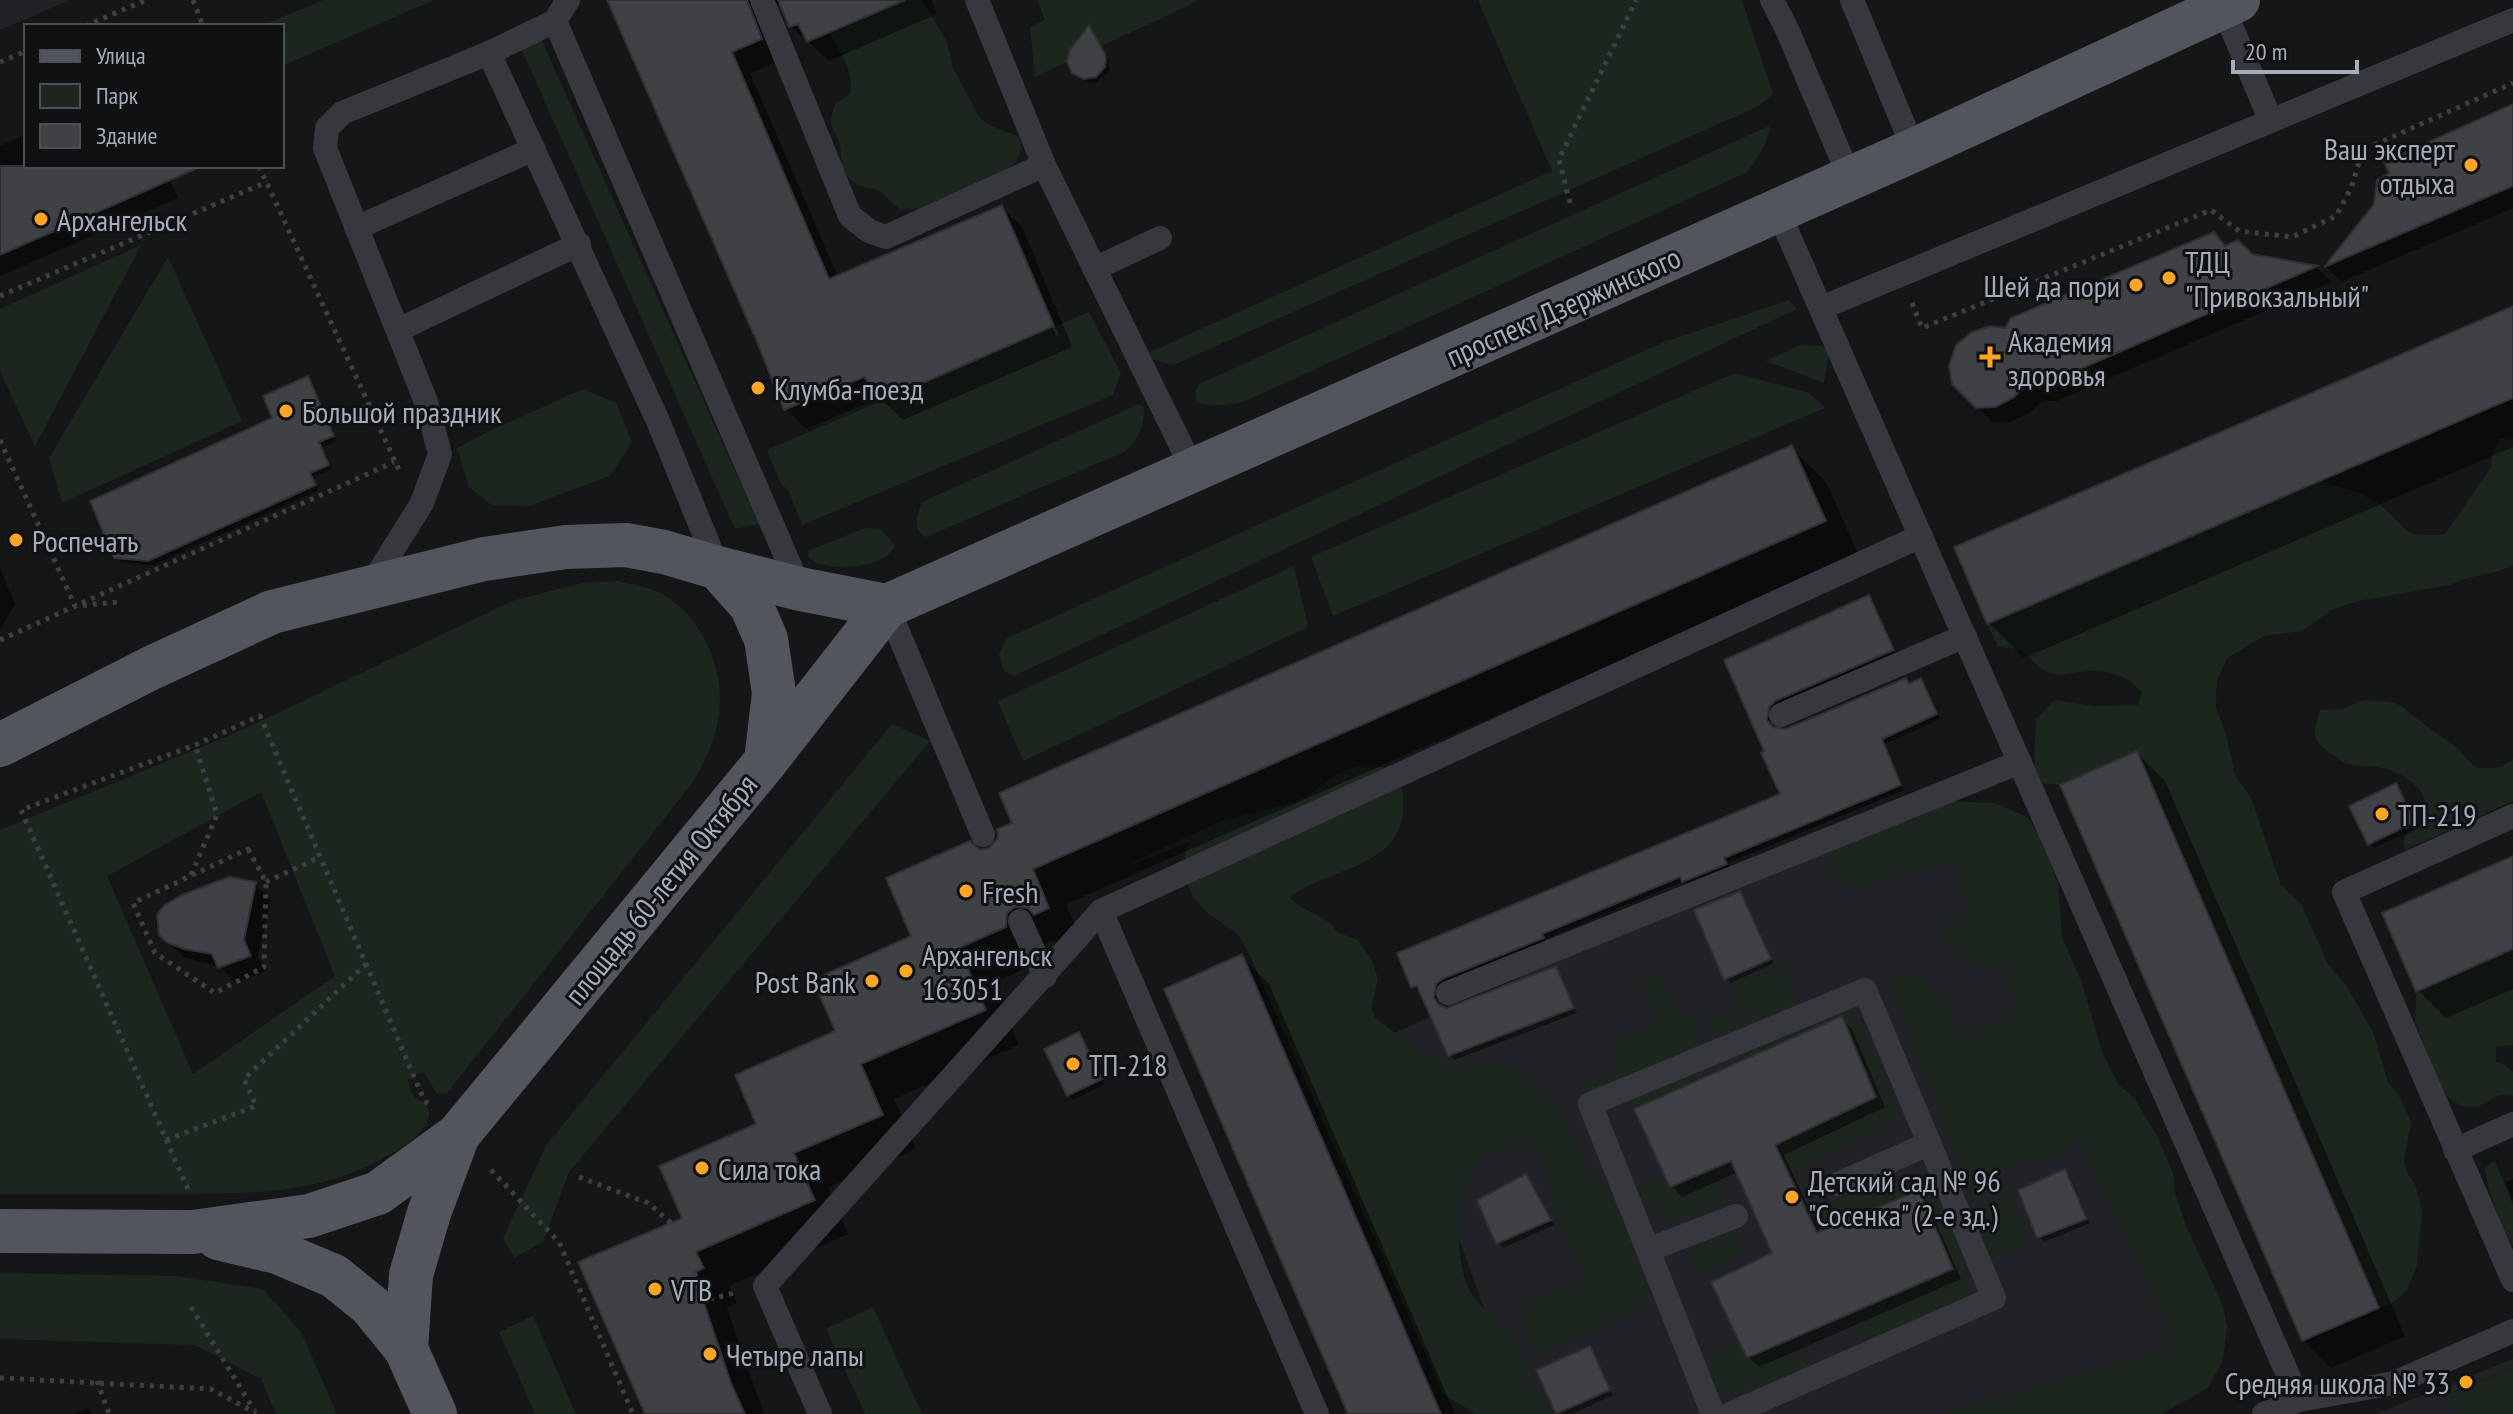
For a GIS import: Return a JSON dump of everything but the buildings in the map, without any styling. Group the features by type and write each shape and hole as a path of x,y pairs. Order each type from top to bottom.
{"main road":[{"name":"проспект Дзержинского","path":"887,606 1914,150 2230,3"},
{"path":"0,745 151,668 272,612 484,559 566,547 626,545 664,552 800,589 887,606 766,761"},
{"name":"площадь 60-летия Октября","path":"0,1231 193,1216 309,1216 378,1193 458,1135 766,761 774,693 766,639 751,605 718,568"},
{"path":"406,1349 411,1275 429,1213 458,1135"},
{"path":"193,1216 334,1276 371,1306 406,1349 435,1414"}],"lane":[{"path":"368,590 422,503 440,454 426,402 325,148 327,128 342,113 489,53 555,21 568,0"},
{"path":"762,0 850,216 869,231 886,237 1044,165"},
{"path":"977,0 1044,165 1193,470"},
{"path":"1772,0 1850,178"},
{"path":"1852,0 1914,150"},
{"path":"2230,3 2270,119"},
{"path":"1821,308 2513,20"},
{"path":"555,21 800,589"},
{"path":"489,53 658,421 718,568"},
{"path":"356,228 534,149"},
{"path":"1778,211 2299,1400"},
{"path":"1094,269 1160,238"},
{"path":"398,330 579,244"},
{"path":"820,1414 765,1286 1101,911 1921,536"},
{"path":"887,606 983,835"},
{"path":"1781,715 1965,636"},
{"path":"1448,993 2020,762"},
{"path":"2513,816 2344,892 2513,1280"},
{"path":"1101,911 1317,1414"},
{"path":"1020,921 1045,976"},
{"path":"1713,1414 1590,1104 1865,990 1994,1298 1730,1414"},
{"path":"2455,1150 2513,1124"},
{"path":"1838,1184 1928,1144"},
{"path":"1648,1250 1736,1216"},
{"path":"2264,1414 2299,1400 2394,1383 2513,1331"}],"path":[{"path":"90,24 146,0"},
{"path":"193,0 202,24"},
{"path":"1570,203 1559,159 1636,0"},
{"path":"0,62 24,52"},
{"path":"1908,292 1922,328 2211,210 2239,231 2292,237 2336,216 2351,188 2363,150 2513,83"},
{"path":"0,640 394,462 260,168"},
{"path":"0,296 267,182"},
{"path":"0,440 75,606"},
{"path":"75,606 118,602"},
{"path":"193,1216 166,1140 21,810 195,745 260,716 424,1100"},
{"path":"190,877 217,815 195,745"},
{"path":"248,849 266,882 264,967 215,993 155,953 133,903 248,849"},
{"path":"266,882 320,857"},
{"path":"166,1140 256,1106 244,1079 366,964"},
{"path":"579,1177 648,1203 671,1223"},
{"path":"559,1242 633,1414"},
{"path":"694,1273 710,1299 765,1286"},
{"path":"191,1307 256,1414"},
{"path":"0,1378 211,1389 256,1414"},
{"path":"97,1381 109,1414"}],"shaded area":[{"path":"0,0 70,0 0,30"},
{"name":"Детский сад № 96 \"Сосенка\" (2-е зд.)","path":"1977,812 2207,1357 2082,1414 1523,1414 1385,1037 1563,958 1822,850"},
{"name":"Средняя школа № 33","path":"2513,1359 2513,1368 2443,1396 2461,1414 2375,1414"}],"green space":[{"path":"323,0 434,0 284,65 284,24 266,24"},
{"path":"905,0 922,0 947,42 953,68 980,118 1019,137 1022,147 1016,162 1006,170 924,209 899,209 878,190 857,185 848,177 842,168 840,145 830,122 835,104 850,94 851,86 846,63 831,34"},
{"path":"1037,0 1196,2 1035,77 1030,27 1045,20"},
{"path":"1478,0 1742,0 1773,94 1757,107 1173,365 1152,359 1150,352 1552,171"},
{"path":"541,39 759,524 735,529 521,48"},
{"path":"1769,126 1761,151 1745,173 1243,402 1213,405 1196,401 1195,392 1199,384"},
{"path":"141,245 35,446 0,371 0,309"},
{"path":"168,257 242,421 62,503 49,458"},
{"path":"1789,300 1797,309 1014,676 1004,671 999,654 1007,638 1664,342"},
{"path":"1089,312 1121,373 1113,395 802,525 767,450"},
{"path":"1801,345 1823,346 1829,353 1824,383 1766,361"},
{"path":"1735,373 1809,393 1825,408 1333,616 1311,557"},
{"path":"583,389 616,403 632,442 610,476 529,506 491,505 469,487 457,448"},
{"path":"1139,404 1144,407 1142,426 1137,438 1124,452 926,537 918,530 916,521 922,502"},
{"path":"2513,438 2513,565 2450,585 2358,601 2331,610 2302,631 2264,636 2227,658 2217,680 2216,707 2235,775 2251,798 2281,885 2301,904 2329,966 2346,985 2373,1032 2388,1082 2398,1094 2411,1122 2404,1160 2422,1211 2417,1265 2407,1290 2390,1305 2379,1308 2138,751 2060,785 2042,783 2034,773 2036,719 2055,700 2095,706 2138,705 2142,693 2129,681 2105,671 2060,675 2045,671 2025,654 1998,647 1987,624 2321,481 2380,505 2412,533 2445,534 2491,467 2493,451 2500,439"},
{"path":"865,528 881,529 895,546 889,554 868,564 841,567 817,563 809,558 808,551"},
{"path":"1294,566 1308,627 1023,761 998,701"},
{"path":"617,581 653,590 679,606 692,620 703,635 716,670 720,707 715,733 693,782 447,1093 437,1094 424,1073 415,1074 408,1080 411,1092 429,1111 428,1121 417,1136 369,1166 312,1185 283,1190 0,1194 0,830 238,732 512,601 582,583","holes":["261,792 335,976 193,1074 107,876"]},
{"path":"2364,700 2389,702 2405,708 2457,748 2475,768 2500,767 2513,759 2513,801 2405,850 2403,840 2424,820 2425,800 2421,792 2397,773 2344,761 2331,754 2316,738 2320,710 2342,709"},
{"path":"892,724 930,741 569,1172 543,1242 514,1258 503,1238 547,1144"},
{"path":"1357,766 1393,770 1403,799 1398,830 1388,845 1375,856 1290,898 1331,923 1337,932 1358,940 1371,958 1378,979 1371,1008 1375,1017 1402,1039 1430,1059 1481,1062 1518,1070 1545,1090 1582,1152 1590,1172 1615,1194 1635,1237 1634,1259 1629,1267 1638,1265 1653,1303 1533,1358 1519,1303 1591,1279 1579,1266 1563,1233 1545,1166 1538,1153 1519,1146 1497,1149 1480,1159 1471,1172 1459,1224 1465,1279 1475,1299 1512,1338 1531,1382 1551,1414 1476,1414 1443,1394 1248,951 1237,933 1210,915 1194,898 1183,877 1185,853 1190,842 1117,870 1220,821 1295,802 1336,774"},
{"path":"1947,801 1995,803 2027,817 2040,836 2058,883 2062,937 2082,983 2102,1052 2118,1084 2134,1098 2157,1136 2173,1173 2175,1193 2187,1228 2223,1306 2227,1327 2223,1360 2208,1388 2161,1414 1943,1414 2177,1346 2079,1138 2048,1160 2021,1159 2012,1164 1973,1201 1889,979 1900,974 1924,978 1964,1032 2016,1019 2007,969 1965,960 1952,949 1947,939 1942,926 1970,911 1954,861 1859,887 1840,878 1833,860 1834,845"},
{"path":"2513,949 2513,1045 2496,1046 2496,1062 2513,1072 2513,1095 2499,1095 2477,1107 2461,1106 2441,1089 2415,1021 2416,992"},
{"path":"1781,966 1797,1002 1715,1037 1706,1019 1722,1018 1740,1011 1733,1000 1739,981"},
{"path":"1661,976 1681,1018 1693,1016 1704,1044 1581,1096 1578,1082 1610,1073 1620,1061 1614,1039 1660,1025 1643,981"},
{"path":"1838,1010 1862,1021 1899,1115 1790,1175 1775,1145 1876,1097 1842,1017 1738,1063 1732,1051"},
{"path":"1687,1073 1700,1079 1634,1109 1630,1099"},
{"path":"2495,1161 2513,1205 2513,1246 2495,1208 2487,1179 2485,1168"},
{"path":"1712,1169 1724,1205 1674,1223 1645,1205 1638,1189 1662,1175 1670,1187"},
{"path":"1928,1179 1973,1268 1965,1299 1862,1341 1853,1311 1808,1213 1833,1198"},
{"path":"2008,1192 2027,1243 1990,1259 1968,1211"},
{"path":"1732,1230 1743,1253 1700,1277 1689,1250"},
{"path":"0,1273 177,1276 263,1289 301,1332 337,1414 276,1414 261,1379 195,1345 0,1339"},
{"path":"873,1307 922,1414 865,1414 826,1329"},
{"path":"533,1316 576,1414 535,1414 499,1332"},
{"path":"1786,1341 1802,1368 1742,1393 1717,1392 1706,1358 1739,1342 1747,1358"},
{"path":"2513,1368 2513,1414 2461,1414 2442,1397"}],"place":[{"name":"Ваш эксперт отдыха","path":"2471,165"},
{"name":"Архангельск","path":"41,219"},
{"name":"ТДЦ \"Привокзальный\"","path":"2169,278"},
{"name":"Шей да пори","path":"2136,285"},
{"name":"Академия здоровья","path":"1990,357"},
{"name":"Клумба-поезд","path":"758,388"},
{"name":"Большой праздник","path":"286,411"},
{"name":"Роспечать","path":"16,540"},
{"name":"ТП-219","path":"2382,814"},
{"name":"Fresh","path":"966,891"},
{"name":"Архангельск 163051","path":"906,971"},
{"name":"Post Bank","path":"872,981"},
{"name":"ТП-218","path":"1073,1064"},
{"name":"Сила тока","path":"702,1168"},
{"name":"Детский сад № 96 \"Сосенка\" (2-е зд.)","path":"1792,1197"},
{"name":"VTB","path":"655,1289"},
{"name":"Четыре лапы","path":"710,1354"},
{"name":"Средняя школа № 33","path":"2466,1382"}]}
